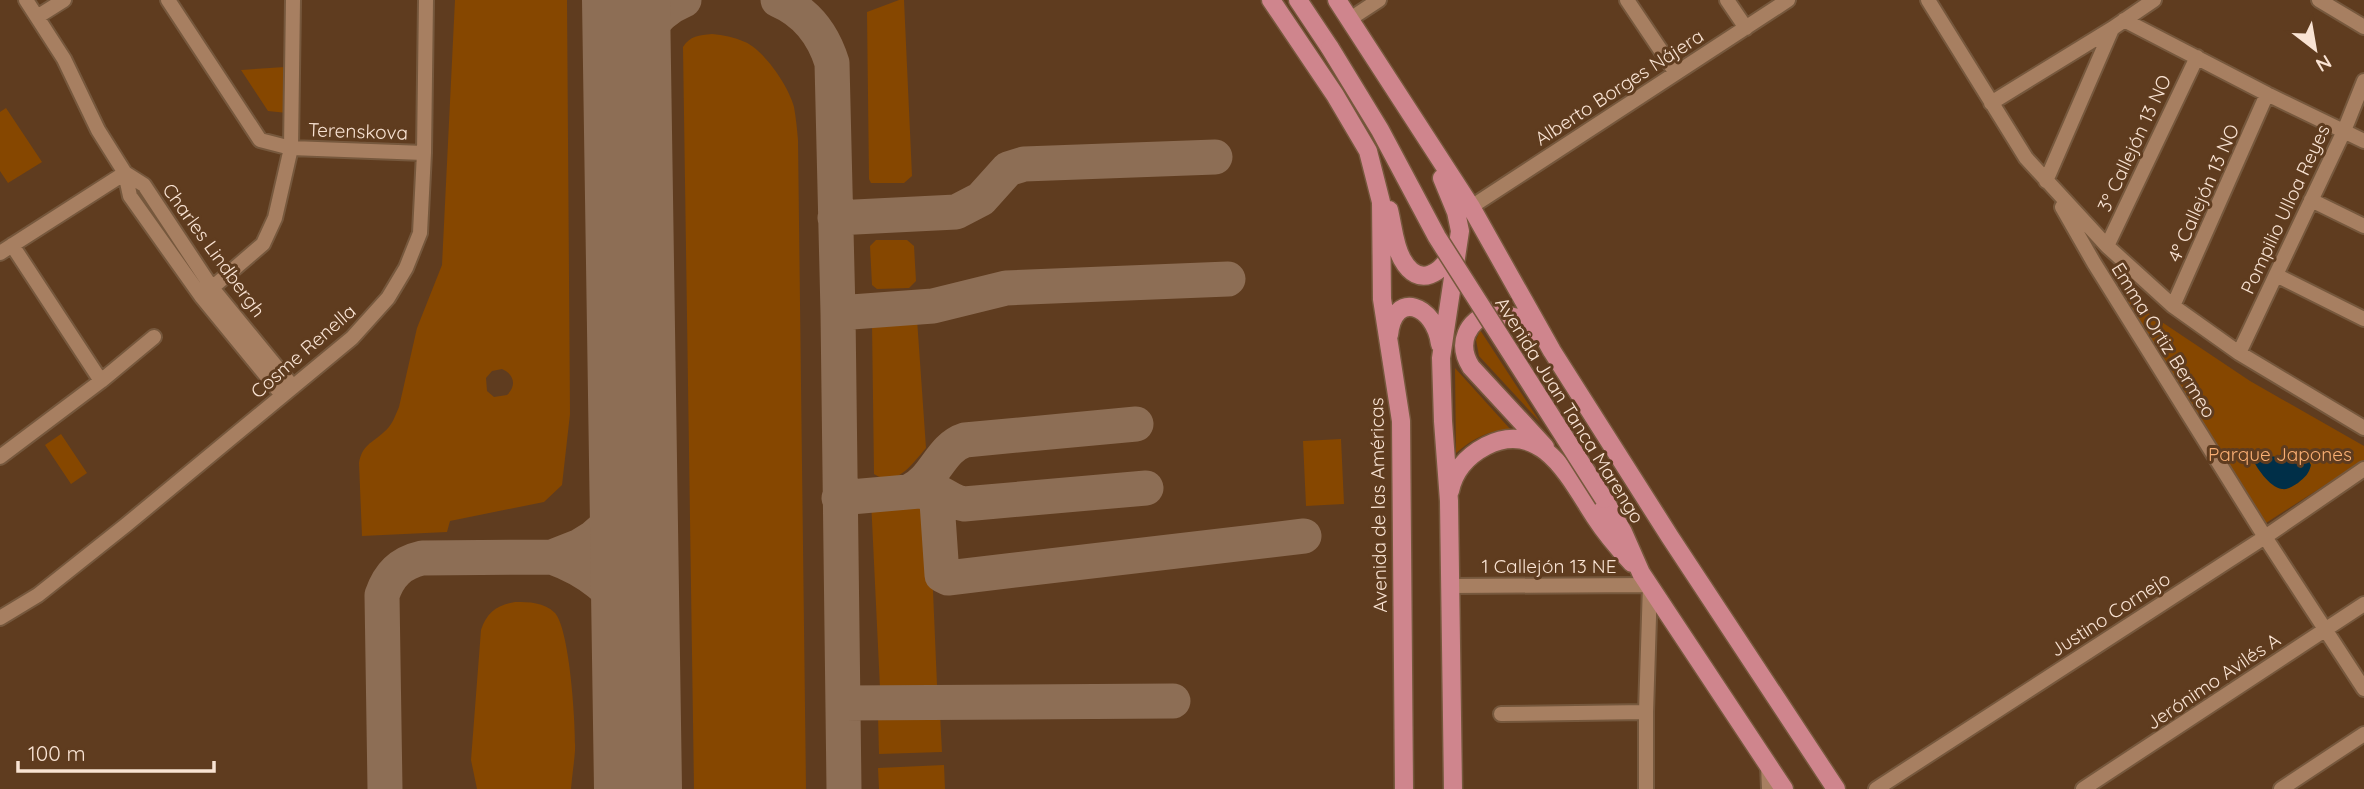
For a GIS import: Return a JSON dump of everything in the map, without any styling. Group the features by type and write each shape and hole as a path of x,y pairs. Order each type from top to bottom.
{"main road":[{"name":"Avenida de las Américas","path":"1271,0 1335,95 1368,151 1381,202 1382,299 1401,421 1404,789"},
{"name":"Avenida Juan Tanca Marengo","path":"1298,0 1380,130 1443,247 1604,499 1646,579 1784,789"},
{"path":"1337,0 1410,110 1464,210 1441,358"},
{"path":"1368,151 1381,181 1401,258 1412,271 1420,275 1433,275 1445,265 1454,247 1464,210"},
{"name":"Avenida Juan Tanca Marengo","path":"1464,210 1670,537 1836,789"},
{"path":"1389,337 1392,321 1401,310 1413,307 1421,309 1436,328 1441,358 1449,501 1453,789"},
{"path":"1552,351 1528,324 1498,312 1475,320 1463,342 1471,367 1558,462 1610,540 1646,579"},
{"path":"1449,501 1450,488 1458,470 1474,454 1496,442 1532,442 1543,447 1558,462"}],"street":[{"name":"Charles Lindbergh","path":"26,0 64,59 98,130 125,173 144,185 207,292 288,391"},
{"path":"37,17 64,0"},
{"name":"Terenskova","path":"168,0 260,140 291,148 424,153"},
{"path":"207,292 250,257 271,231 291,148 293,0"},
{"name":"Cosme Renella","path":"0,618 38,594 126,525 352,338 388,298 406,268 419,233 424,153 426,0"},
{"path":"1350,19 1379,0"},
{"path":"1627,0 1676,73"},
{"path":"1727,0 1746,28"},
{"name":"Alberto Borges Nájera","path":"1464,210 1788,0"},
{"path":"1928,0 2026,158 2106,246 2173,306 2239,353 2364,428"},
{"path":"1991,103 2154,0"},
{"path":"2319,0 2364,27"},
{"path":"2119,24 2197,57 2364,141"},
{"path":"2047,183 2119,24"},
{"name":"3º Callejón 13 NO","path":"2106,246 2197,57"},
{"name":"Pompilio Ulloa Reyes","path":"2239,353 2344,131 2364,81"},
{"name":"4º Callejón 13 NO","path":"2173,306 2267,94"},
{"path":"101,381 6,249 125,173"},
{"name":"Emma Ortiz Bermeo","path":"2047,183 2265,537 2364,689"},
{"path":"2311,200 2364,226"},
{"path":"2276,275 2364,319"},
{"path":"0,457 101,381 153,337"},
{"name":"Justino Cornejo","path":"1876,789 2265,537 2364,469"},
{"path":"1646,579 1646,789"},
{"name":"1 Callejón 13 NE","path":"1449,586 1646,579"},
{"name":"Jerónimo Avilés A","path":"2083,789 2364,604"},
{"path":"1501,714 1646,712"},
{"path":"2281,789 2364,734"},
{"path":"1768,765 1769,789"}],"green space":[{"path":"455,0 567,0 570,414 562,485 544,502 450,521 447,532 362,536 360,457 368,445 389,427 399,407 417,328 442,265","holes":["502,369 513,380 512,388 507,395 494,397 487,391 486,378 492,371"]},
{"path":"904,0 912,176 904,183 871,183 867,12"},
{"path":"712,34 741,40 760,53 787,90 796,119 806,789 694,789 683,47 695,37"},
{"path":"285,67 287,113 268,111 241,70"},
{"path":"6,108 42,162 8,183 0,171 0,112"},
{"path":"876,240 907,240 914,246 916,281 909,288 877,289 872,285 870,246"},
{"name":"Parque Japones","path":"2111,288 2250,381 2364,446 2364,460 2266,523"},
{"path":"917,319 926,448 903,472 890,478 882,478 874,474 872,323"},
{"path":"1480,330 1540,422 1479,356 1476,340"},
{"path":"1455,368 1511,430 1495,431 1482,436 1456,453"},
{"path":"61,434 87,473 71,484 45,445"},
{"path":"1341,439 1344,504 1306,506 1303,441"},
{"path":"929,497 937,685 880,688 871,500"},
{"path":"515,602 541,605 555,613 565,638 574,722 575,751 571,789 477,789 471,760 481,630 486,618 494,610"},
{"path":"940,714 942,752 879,754 878,716"},
{"path":"944,765 945,789 879,789 878,768"}],"water":[{"path":"2290,452 2307,458 2311,465 2303,479 2284,489 2268,481 2251,456 2257,453 2276,457"}],"taxiway":[{"path":"627,90 637,49 651,25 660,15 684,0"},
{"path":"778,0 797,11 812,25 824,43 832,63 844,789"},
{"path":"835,218 956,212 981,199 1008,169 1024,164 1215,157"},
{"path":"838,313 933,306 1006,288 1228,279"},
{"path":"910,491 926,480 949,450 965,440 1136,424"},
{"path":"839,498 931,490 964,504 1146,488"},
{"path":"926,490 937,502 942,575 948,578 1304,536"},
{"path":"385,789 382,595 392,576 407,563 422,558 552,557 593,538 634,502"},
{"path":"552,557 589,575 636,621"},
{"path":"843,703 1173,701"}],"runway":[{"path":"626,0 638,789"}]}
